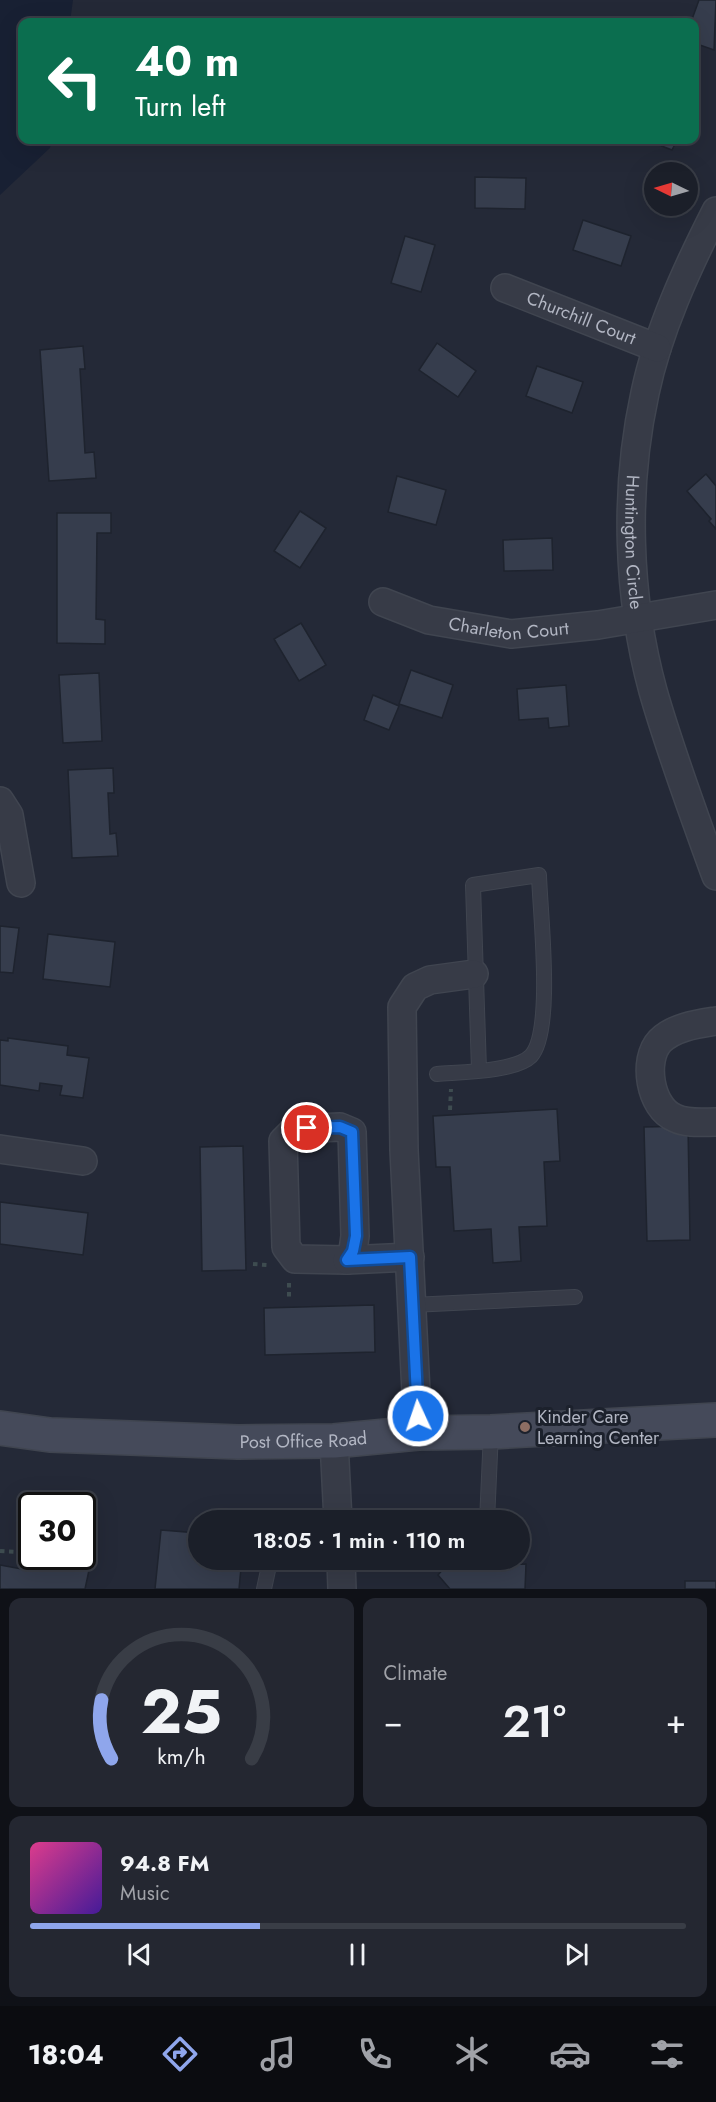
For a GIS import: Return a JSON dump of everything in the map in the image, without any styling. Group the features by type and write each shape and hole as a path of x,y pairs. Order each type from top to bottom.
{"street":[{"name":"Huntington Circle","path":"716,212 657,348 645,393 633,484 634,579 653,690 716,876"},
{"name":"Churchill Court","path":"505,288 657,348"},
{"name":"Charleton Court","path":"383,602 429,620 511,634 598,625 716,605"},
{"path":"0,801 9,815 21,883"},
{"path":"418,1432 400,1038 402,1007 415,987 430,980 474,974"},
{"path":"716,1021 691,1025 659,1042 652,1056 651,1068 653,1091 664,1111 673,1118 684,1121 716,1122"},
{"path":"347,1260 353,1251 356,1236 352,1132 340,1127 295,1129 283,1141 286,1247 295,1259 347,1260 410,1257"},
{"path":"0,1149 83,1161"},
{"name":"Post Office Road","path":"0,1428 50,1435 145,1441 334,1441 418,1432 491,1432 716,1420"},
{"path":"334,1441 337,1510"},
{"path":"341,1570 342,1589"}],"lane":[{"path":"437,1074 479,1070 513,1066 530,1057 541,1039 544,999 539,875 473,885 474,974 479,1070"},
{"path":"412,1305 575,1297"},
{"path":"487,1510 491,1432"},
{"path":"264,1589 263,1581 267,1570"}],"path":[{"path":"0,1551 18,1552"}],"water":[{"path":"0,0 73,0 71,18 18,18 18,144 51,144 50,148 0,195"}],"building":[{"path":"699,0 716,0 714,50 699,45 699,18 692,18"},
{"path":"656,144 675,144 672,150"},
{"path":"475,177 526,178 525,209 475,208"},
{"path":"583,220 631,236 621,266 573,250"},
{"path":"405,236 435,245 421,292 391,283"},
{"path":"437,343 476,371 458,397 419,370"},
{"path":"83,346 85,369 80,369 85,453 94,452 96,478 49,481 40,350"},
{"path":"537,366 583,382 572,413 526,396"},
{"path":"706,474 716,486 716,529 709,521 711,519 687,491"},
{"path":"397,476 446,490 436,525 388,512"},
{"path":"300,511 326,528 300,568 274,551"},
{"path":"57,513 111,513 111,533 97,533 96,619 105,620 105,644 57,643"},
{"path":"552,538 553,570 504,571 503,540"},
{"path":"301,623 326,665 299,681 274,639"},
{"path":"411,670 453,685 442,718 399,704"},
{"path":"99,673 102,741 63,743 59,675"},
{"path":"566,685 569,726 549,728 548,718 519,720 517,689"},
{"path":"373,695 399,706 389,730 364,720"},
{"path":"113,768 114,793 108,793 110,834 116,833 118,856 72,858 68,770"},
{"path":"0,926 19,928 13,973 0,972"},
{"path":"48,934 115,942 110,987 43,979"},
{"path":"8,1038 68,1046 67,1055 89,1058 83,1098 60,1095 62,1086 40,1083 39,1091 0,1085 0,1040 8,1041"},
{"path":"557,1109 560,1161 544,1162 547,1226 519,1227 521,1261 493,1263 491,1229 454,1231 450,1167 436,1167 433,1116"},
{"path":"688,1126 690,1240 647,1241 644,1127"},
{"path":"243,1146 246,1270 202,1271 200,1147"},
{"path":"0,1202 88,1213 83,1255 0,1244"},
{"path":"374,1305 375,1352 265,1355 264,1308"},
{"path":"161,1530 188,1532 188,1570 241,1570 239,1589 155,1589"},
{"path":"0,1565 18,1570 89,1570 85,1589 0,1589"},
{"path":"442,1570 526,1570 525,1589 450,1589 438,1575"},
{"path":"685,1581 716,1581 716,1589 685,1589"}],"place":[{"name":"Kinder Care Learning Center","path":"525,1427"}],"route":[{"path":"307,1128 340,1127 352,1132 356,1236 353,1251 347,1260 410,1257 418,1416"}]}
